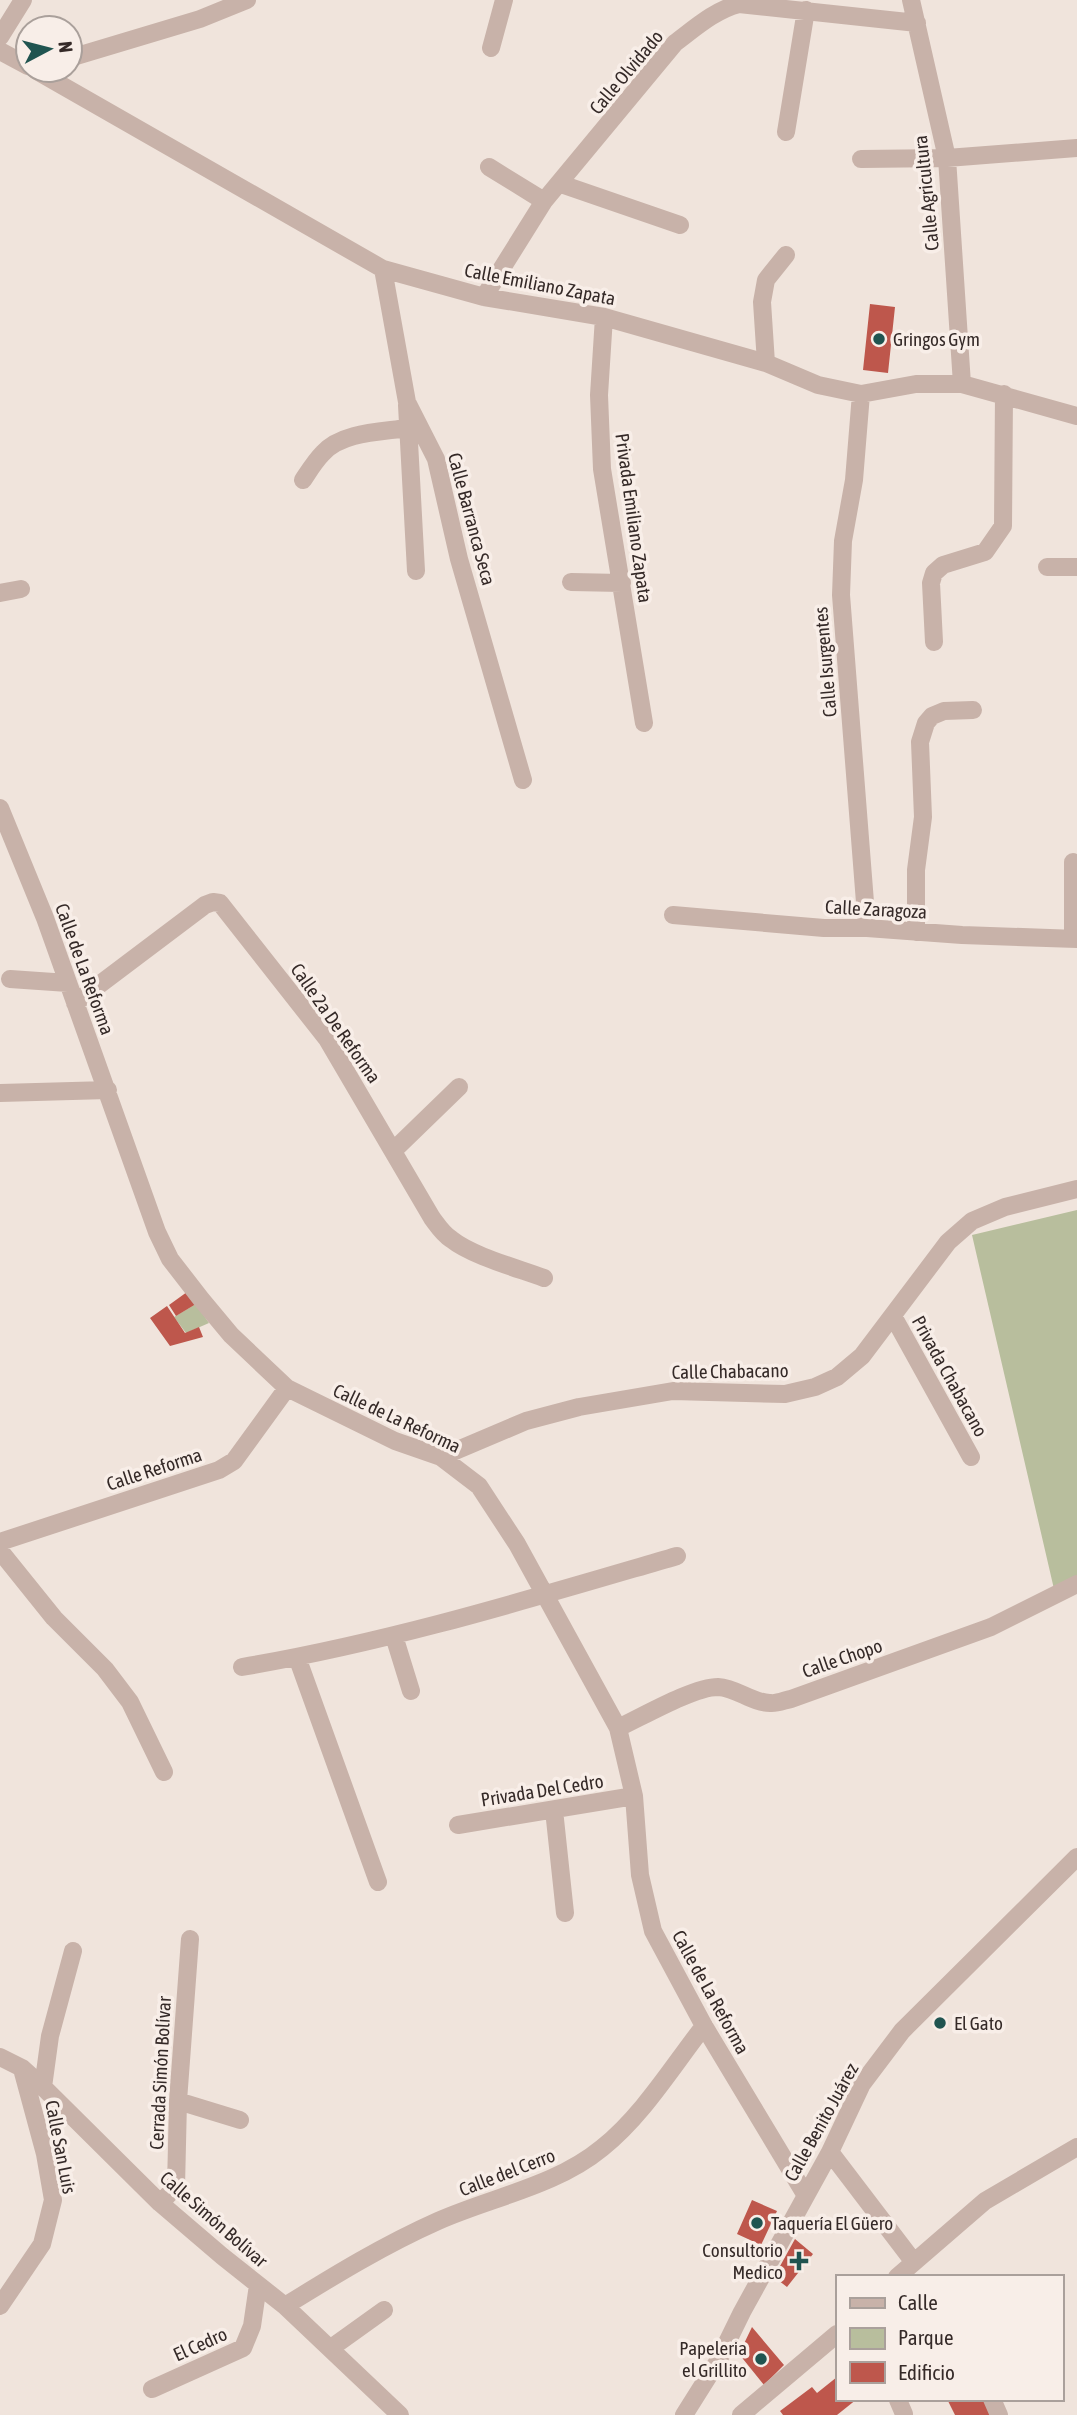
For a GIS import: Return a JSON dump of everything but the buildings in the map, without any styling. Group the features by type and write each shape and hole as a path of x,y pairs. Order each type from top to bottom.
{"street":[{"path":"0,37 23,0"},
{"path":"84,54 200,19 247,0"},
{"path":"491,48 504,0"},
{"name":"Calle Agricultura","path":"911,0 947,158 962,384"},
{"name":"Calle Olvidado","path":"484,296 544,201 561,184 675,43 727,7 737,2 916,23"},
{"path":"786,132 806,10"},
{"name":"Calle Emiliano Zapata","path":"59,84 383,269 484,296 604,317 766,363 818,385 861,394 916,384 962,384 1077,416"},
{"path":"861,159 947,158 1077,148"},
{"path":"489,167 544,201"},
{"path":"561,184 680,225"},
{"path":"766,363 762,302 766,280 786,255"},
{"name":"Calle Barranca Seca","path":"383,269 407,402 436,459 459,559 523,780"},
{"name":"Privada Emiliano Zapata","path":"604,317 599,395 602,469 643,723"},
{"name":"Calle Isurgentes","path":"861,394 854,480 843,541 841,595 867,928"},
{"path":"934,642 931,583 934,573 943,565 985,552 1003,526 1004,394"},
{"path":"407,402 416,571"},
{"path":"303,480 324,451 339,443 352,437 407,428"},
{"path":"1047,567 1077,566"},
{"path":"571,582 622,583"},
{"path":"0,593 21,589"},
{"path":"916,932 916,870 923,817 920,742 926,723 932,716 944,711 973,710"},
{"name":"Calle de La Reforma","path":"0,808 45,918 146,1202 170,1259 232,1335 287,1388 395,1441 440,1457 479,1486 517,1544 618,1728 634,1796 640,1875 653,1931 704,2026 805,2194"},
{"path":"1073,862 1075,939"},
{"name":"Calle 2a De Reforma","path":"75,1003 205,905 220,903 327,1039 432,1218 452,1240 544,1278"},
{"name":"Calle Zaragoza","path":"673,915 824,928 1075,939"},
{"path":"10,979 68,983"},
{"path":"393,1151 459,1087"},
{"path":"0,1093 108,1090"},
{"name":"Calle Chabacano","path":"440,1457 526,1421 579,1407 673,1391 785,1394 815,1387 837,1377 862,1356 948,1242 972,1220 1004,1207 1077,1189"},
{"name":"Privada Chabacano","path":"893,1316 971,1457"},
{"name":"Calle Reforma","path":"0,1542 219,1470 234,1461 287,1388"},
{"path":"0,1551 54,1619 105,1669 130,1702 164,1772"},
{"path":"242,1667 394,1636 677,1556"},
{"name":"Calle Chopo","path":"618,1728 697,1692 718,1687 771,1704 791,1699 991,1627 1077,1584"},
{"path":"394,1636 411,1691"},
{"path":"297,1657 378,1882"},
{"name":"Privada Del Cedro","path":"457,1825 634,1796"},
{"path":"554,1810 565,1913"},
{"name":"Calle Benito Juárez","path":"684,2415 718,2361 805,2194 830,2152 862,2084 902,2031 1077,1859"},
{"name":"Cerrada Simón Bolívar","path":"160,2203 176,2188 178,2101 190,1939"},
{"path":"43,2087 51,2036 73,1951"},
{"name":"Calle del Cerro","path":"285,2305 376,2250 441,2220 568,2171 602,2149 634,2119 704,2026"},
{"name":"Calle Simón Bolívar","path":"0,2057 22,2068 160,2203 285,2305 400,2415"},
{"name":"Calle San Luis","path":"2,2301 42,2244 53,2200 22,2068"},
{"path":"178,2101 240,2120"},
{"path":"899,2275 985,2201 1077,2147"},
{"path":"830,2152 913,2261"},
{"name":"El Cedro","path":"152,2389 243,2348 252,2326 258,2284"},
{"path":"331,2348 384,2310"},
{"path":"741,2415 836,2335"}],"green space":[{"path":"1077,1210 1077,1576 1054,1589 972,1235"},
{"path":"196,1304 209,1323 186,1333 174,1317"}],"place":[{"name":"Gringos Gym","path":"879,339"},
{"name":"El Gato","path":"940,2023"},
{"name":"Taquería El Güero","path":"757,2223"},
{"name":"Consultorio Medico","path":"799,2261"},
{"name":"Papeleria el Grillito","path":"761,2359"}]}
